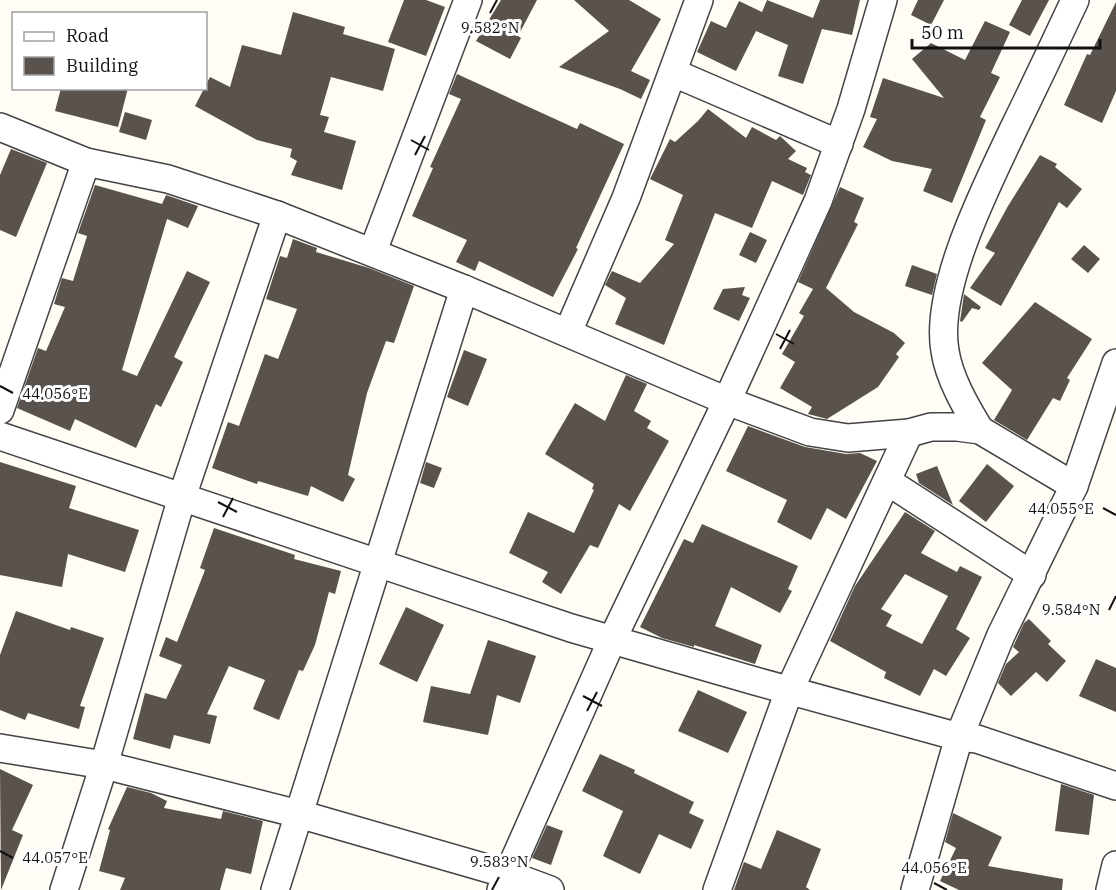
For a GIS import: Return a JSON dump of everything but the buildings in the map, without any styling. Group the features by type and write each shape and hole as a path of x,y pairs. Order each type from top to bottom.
{"street":[{"path":"373,251 468,0"},
{"path":"504,882 612,640 727,401 818,201 851,110 883,0"},
{"path":"980,430 961,398 945,352 944,321 950,281 985,191 1075,0"},
{"path":"568,332 626,198 674,73 693,2"},
{"path":"674,73 839,144"},
{"path":"0,127 86,162 168,179 277,215 373,251 727,401 810,432 848,438 909,433 932,427 980,430 1074,486"},
{"path":"0,410 86,162"},
{"path":"64,890 104,765 182,497 277,215"},
{"path":"275,890 464,289"},
{"path":"915,890 959,737 1001,635 1074,486 1116,365"},
{"path":"717,890 789,691 909,433"},
{"path":"0,436 612,640 789,691 977,740 1116,786"},
{"path":"887,481 1032,575"},
{"path":"0,748 104,765 299,814 504,882 550,890"},
{"path":"1110,890 1116,865"}]}
